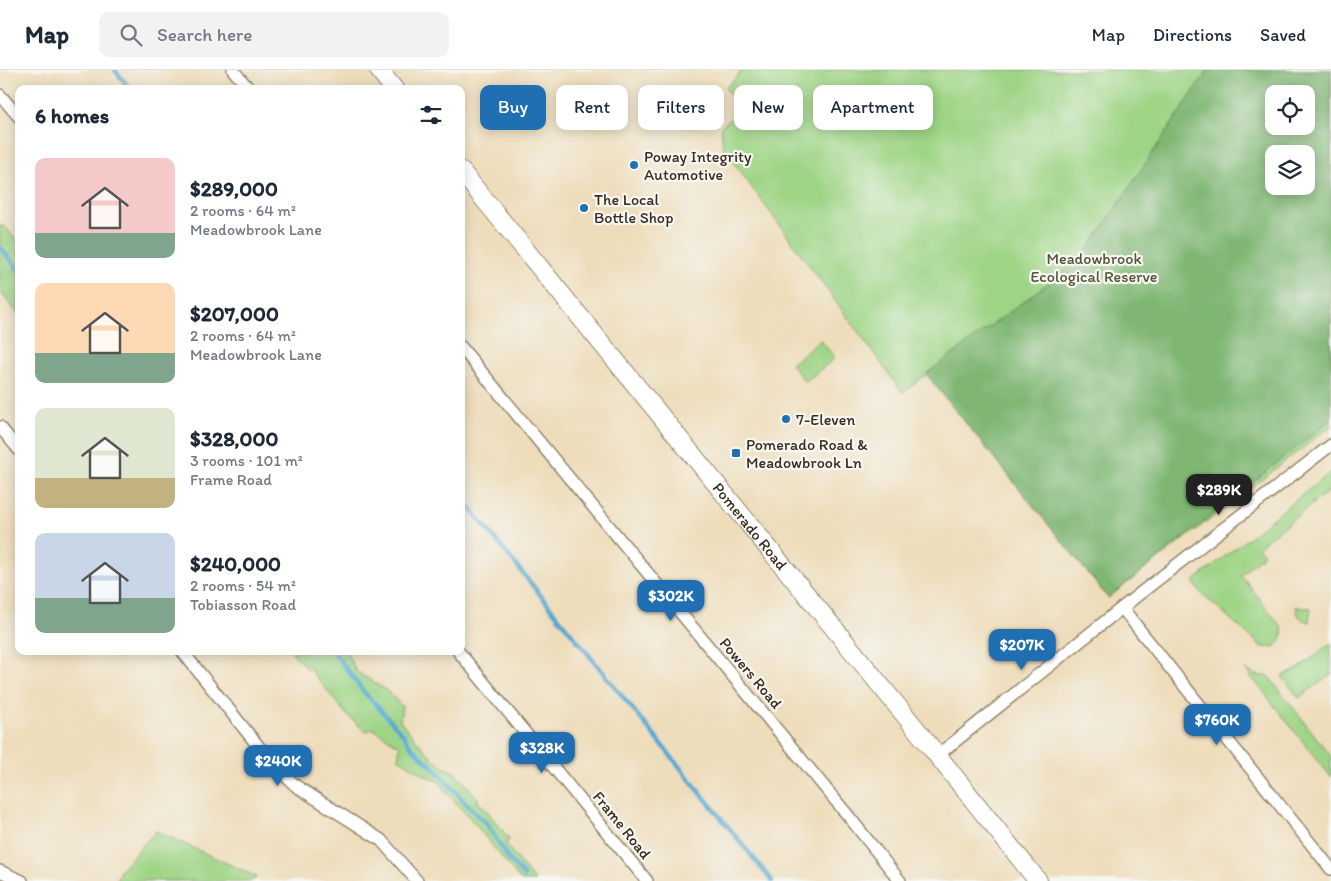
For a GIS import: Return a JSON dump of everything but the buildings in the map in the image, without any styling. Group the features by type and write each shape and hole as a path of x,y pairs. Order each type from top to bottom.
{"main road":[{"path":"379,70 391,85"},
{"name":"Pomerado Road","path":"465,176 938,755 1038,881"}],"street":[{"path":"233,70 245,85"},
{"path":"0,95 15,112"},
{"name":"Powers Road","path":"465,352 900,881"},
{"path":"0,427 15,445"},
{"path":"938,755 1331,445"},
{"path":"1122,608 1331,869"},
{"path":"185,655 271,762 296,786 380,840 417,881"},
{"name":"Frame Road","path":"461,655 647,881"},
{"path":"0,872 22,881"}],"green space":[{"name":"Meadowbrook Ecological Reserve","path":"742,70 1331,70 1331,426 1108,598 927,374 903,393 723,148 721,130 724,130 724,124 734,115 734,130 803,130 803,85 734,85 734,100 725,88"},
{"path":"1208,70 1331,70 1331,420 1108,598 926,374 1082,258"},
{"path":"0,226 5,227 15,238 15,310 0,292"},
{"path":"821,340 835,358 805,382 791,364"},
{"path":"1331,472 1331,489 1258,547 1264,554 1241,575 1282,628 1282,637 1278,644 1271,647 1261,646 1200,592 1194,581"},
{"path":"1296,607 1311,608 1309,622 1300,617"},
{"path":"1331,644 1331,675 1299,698 1282,676 1298,669"},
{"path":"295,655 348,655 356,671 386,690 402,706 400,721 437,762 458,775 478,798 478,803 484,807 509,839 506,845 535,881 521,881 440,782 428,777 398,758 400,746 373,729 365,731 346,714 309,668 307,669"},
{"path":"1245,669 1255,675 1266,675 1270,678 1331,756 1331,777"},
{"path":"156,831 257,877 252,881 116,881 120,871"}],"waterway":[{"path":"115,70 127,85"},
{"path":"0,247 15,265"},
{"path":"465,502 772,881"},
{"path":"336,655 363,691 402,733 413,749 437,771 486,823 508,858 524,876"}],"place":[{"name":"Poway Integrity Automotive","path":"634,165"},
{"name":"The Local Bottle Shop","path":"584,208"},
{"name":"7-Eleven","path":"786,419"},
{"name":"Pomerado Road & Meadowbrook Ln","path":"736,453"}]}
